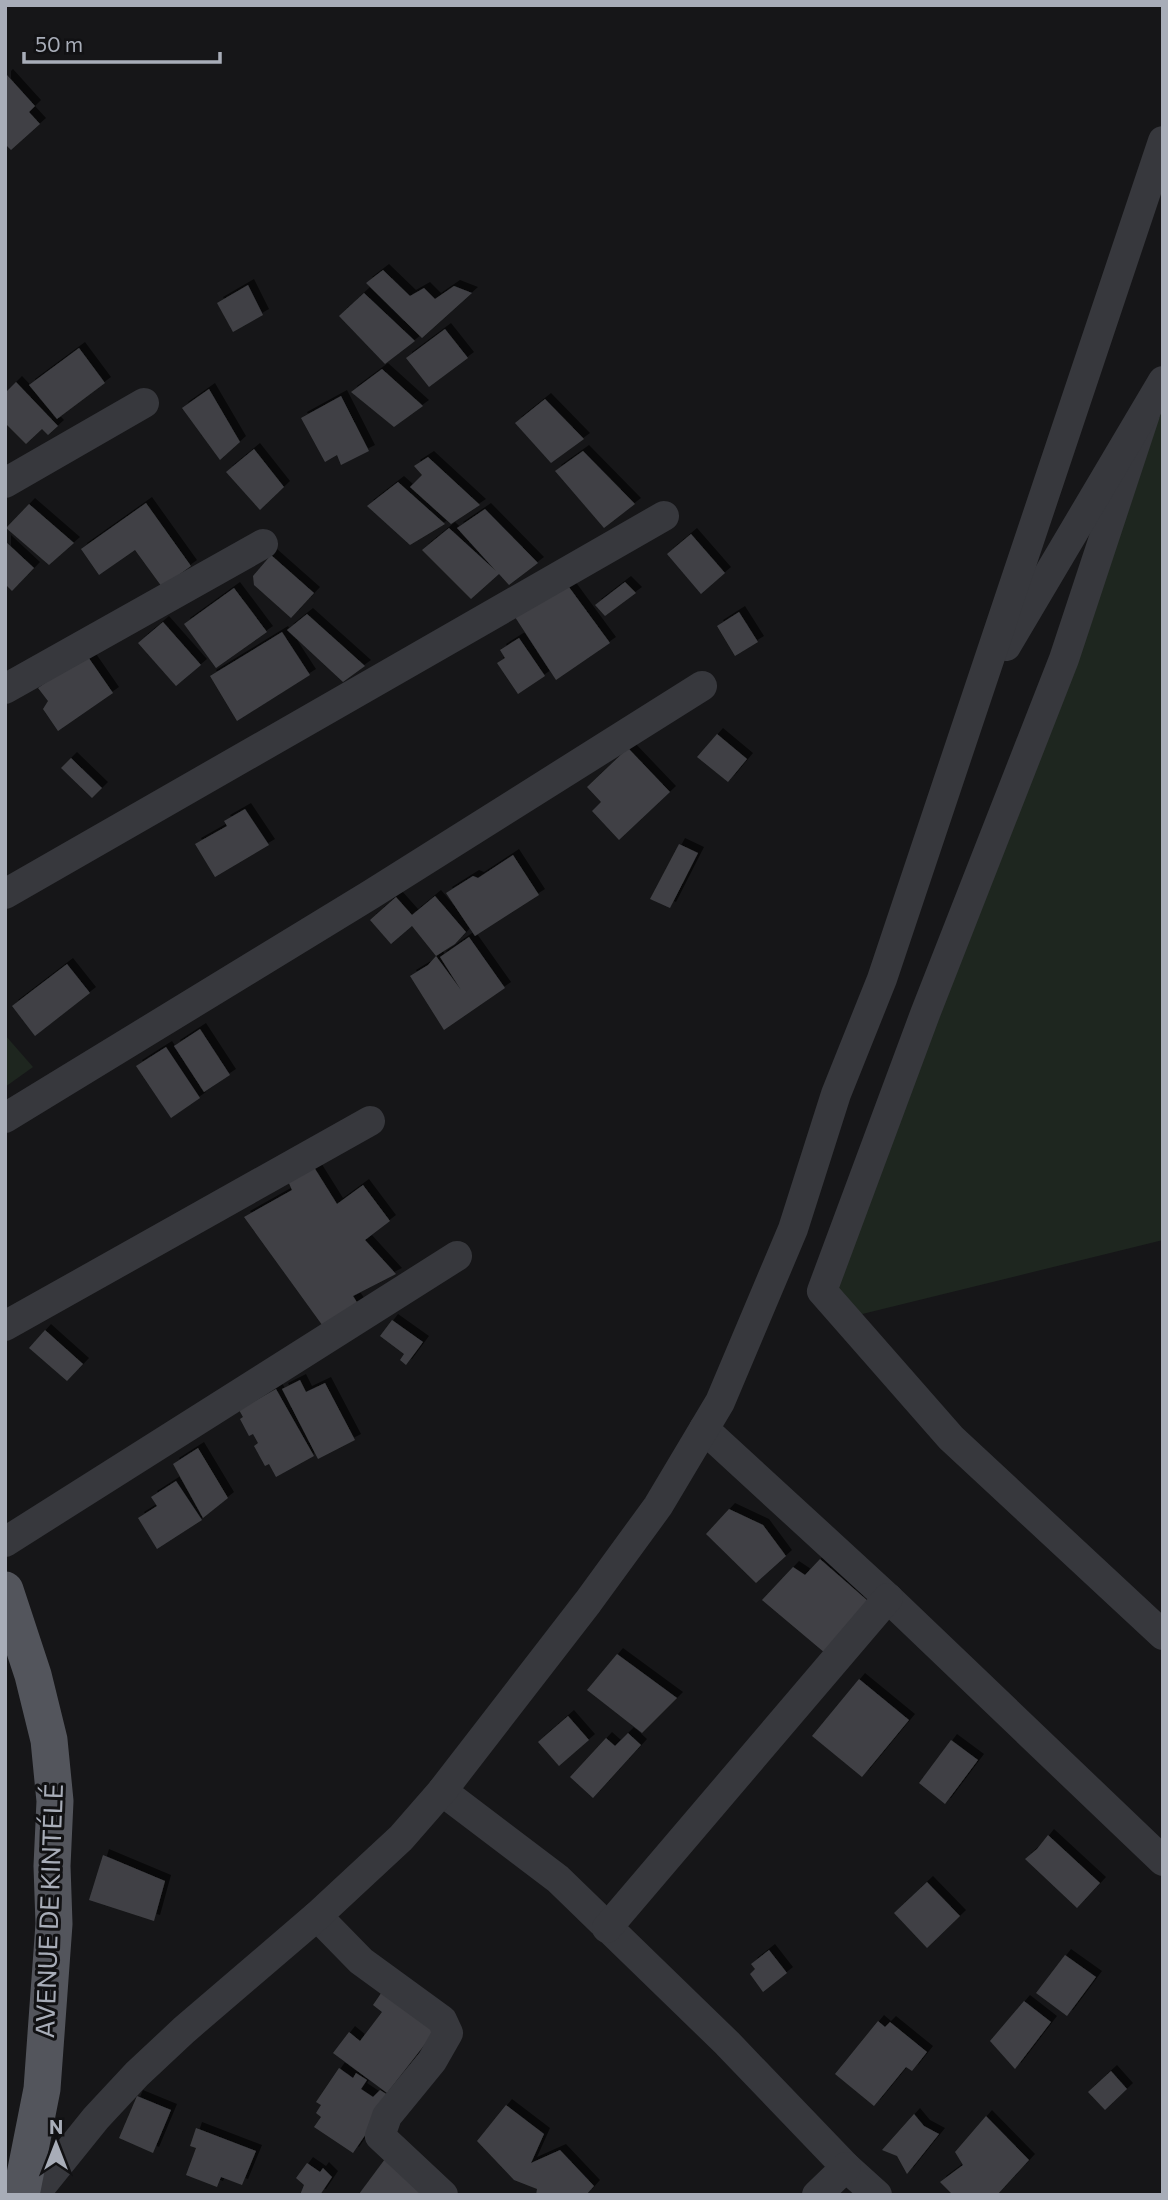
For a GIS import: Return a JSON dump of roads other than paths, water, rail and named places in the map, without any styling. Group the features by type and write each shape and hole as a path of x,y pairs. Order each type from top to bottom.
{"main road":[{"name":"AVENUE DE KINTÉLÉ","path":"5,1590 33,1675 49,1740 55,1801 52,1866 54,1924 39,2103 37,2193"}],"street":[{"path":"37,2193 96,2118 137,2074 317,1916 401,1838 442,1791 588,1602 658,1506 720,1402 793,1229 836,1094 881,979 1163,141"},
{"path":"974,699 1163,382"},
{"path":"5,482 144,403"},
{"path":"1145,414 1063,659 925,1014 822,1291 951,1438 1163,1635"},
{"path":"5,894 664,516"},
{"path":"5,689 264,544"},
{"path":"5,1118 370,895 702,686"},
{"path":"5,1326 370,1121"},
{"path":"5,1542 457,1256"},
{"path":"704,1429 888,1598 1163,1861"},
{"path":"607,1928 888,1598"},
{"path":"442,1791 558,1879 727,2043 846,2167 877,2195"},
{"path":"317,1916 361,1961 442,2020 448,2033 432,2061 387,2116 380,2136 443,2195"},
{"path":"817,2195 846,2167"}]}
